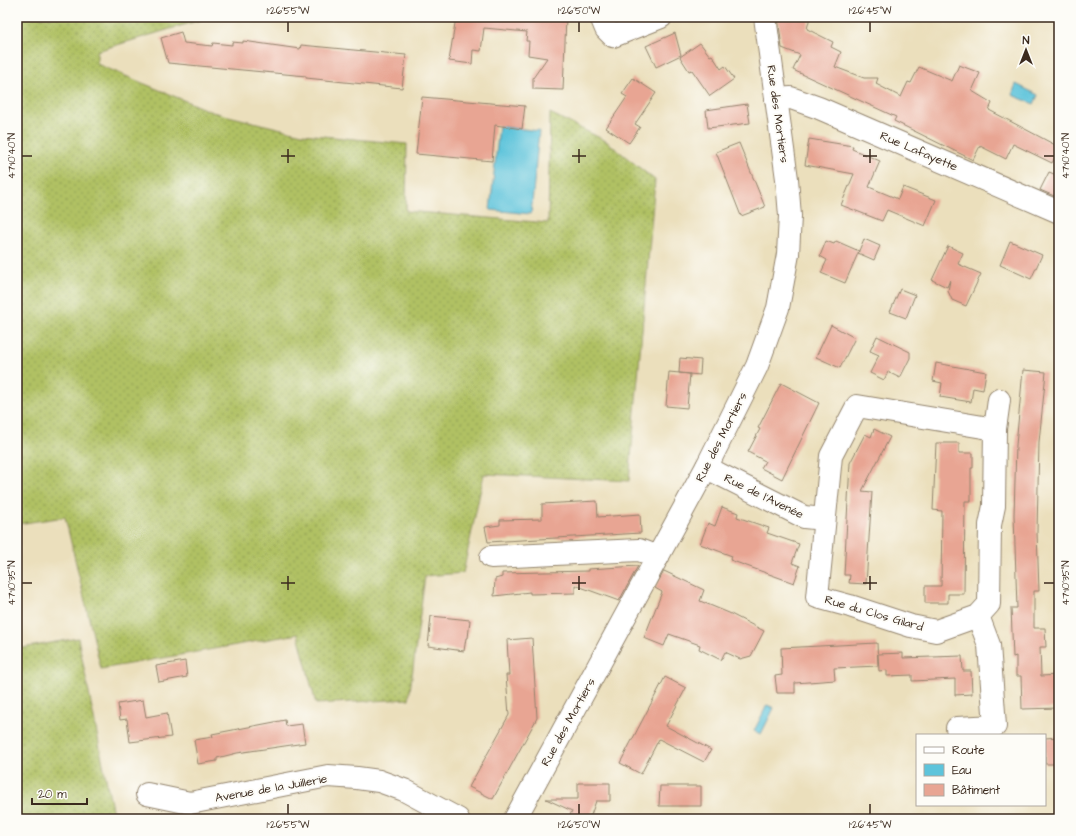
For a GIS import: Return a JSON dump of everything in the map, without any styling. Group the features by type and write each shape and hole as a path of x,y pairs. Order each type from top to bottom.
{"street":[{"path":"601,17 606,29 613,36 661,17"},
{"name":"Rue des Mortiers","path":"515,819 707,466 757,366 778,308 788,254 790,216 787,178 764,17"},
{"name":"Rue Lafayette","path":"776,99 791,98 819,108 1059,212"},
{"path":"957,728 995,726 989,646 978,616 989,604 990,525 994,506 995,429 999,400"},
{"name":"Rue du Clos Gilard","path":"978,616 936,631 911,626 850,606 816,597 831,456 857,406 995,429"},
{"name":"Rue de l'Avenée","path":"707,466 717,473 804,517 824,519"},
{"path":"491,557 639,550 658,557"},
{"name":"Avenue de la Juillerie","path":"147,794 190,803 328,776 357,778 379,781 404,790 458,819"}],"green space":[{"path":"17,17 210,17 97,51 97,64 212,112 302,134 407,144 406,211 548,223 550,113 606,141 655,180 629,481 484,474 463,573 425,576 409,699 316,704 298,634 101,669 65,517 17,524"},
{"path":"78,638 114,819 17,819 17,649"}],"water":[{"path":"1016,84 1038,95 1034,104 1012,95"},
{"path":"499,126 539,131 531,214 490,210"},
{"path":"767,705 774,708 761,734 754,731"}],"building":[{"path":"456,17 566,17 563,90 533,89 533,78 547,58 528,55 529,41 526,41 527,32 484,28 481,51 473,50 472,64 449,61"},
{"path":"778,17 810,17 807,29 833,42 831,47 841,52 835,67 864,78 878,78 876,84 901,97 908,82 911,83 919,67 952,81 959,65 980,73 972,91 992,103 989,110 1059,147 1052,163 1013,144 1006,159 980,146 973,160 894,121 896,117 793,70 800,55 782,48"},
{"path":"181,32 184,43 212,46 213,43 232,45 232,42 243,43 243,41 300,49 301,45 406,55 402,88 306,78 306,76 168,63 161,38"},
{"path":"675,33 681,55 656,67 646,46"},
{"path":"700,43 710,56 712,55 721,69 725,66 734,79 710,96 692,70 689,71 680,57"},
{"path":"633,78 656,93 635,124 640,127 629,143 606,128 627,97 622,94"},
{"path":"422,97 525,106 522,129 495,125 492,161 416,154"},
{"path":"747,104 750,123 708,128 706,110"},
{"path":"809,139 853,146 852,149 880,161 869,187 898,199 903,187 936,200 925,226 887,210 882,221 841,205 854,174 805,165"},
{"path":"739,143 765,207 741,216 716,152"},
{"path":"1049,172 1059,176 1059,198 1040,190"},
{"path":"864,239 880,246 874,260 858,253"},
{"path":"826,241 834,244 836,241 859,251 845,283 821,273 827,260 820,256"},
{"path":"1010,241 1042,255 1031,279 1000,265"},
{"path":"948,246 963,253 958,264 981,274 966,306 952,300 948,291 950,280 947,287 932,280"},
{"path":"900,289 915,295 906,318 890,312"},
{"path":"831,325 855,338 840,368 816,357"},
{"path":"877,336 910,352 910,358 900,378 888,372 884,380 870,373 879,355 870,351"},
{"path":"680,358 701,360 700,375 679,373"},
{"path":"936,363 986,372 983,390 973,388 971,402 940,397 942,383 933,381"},
{"path":"1023,370 1046,372 1039,442 1037,532 1039,591 1034,591 1034,628 1045,628 1046,647 1040,647 1041,676 1059,675 1059,708 1022,709 1021,676 1016,676 1016,656 1013,657 1011,608 1017,608 1014,515 1016,445"},
{"path":"669,372 690,374 687,408 666,406"},
{"path":"781,383 819,403 782,479 761,468 765,461 748,452 760,429 758,428"},
{"path":"874,429 890,437 862,491 872,492 866,584 849,583 850,575 844,575 850,463 865,434 871,437"},
{"path":"936,443 959,443 959,453 973,453 973,468 971,468 971,501 965,501 964,594 948,594 948,603 925,603 925,586 941,586 942,511 933,510"},
{"path":"597,501 598,517 640,514 641,533 488,542 485,527 500,525 500,520 542,519 542,504"},
{"path":"722,507 738,513 737,517 769,528 767,533 799,544 792,563 800,566 794,583 730,560 732,556 700,544 708,523 715,526"},
{"path":"638,566 619,601 575,585 575,593 530,594 530,592 494,596 495,579 502,577 502,573 588,571 588,569"},
{"path":"664,571 704,590 700,601 729,613 764,631 751,656 740,659 725,652 721,660 699,649 700,645 669,634 664,646 644,638 662,592 655,588"},
{"path":"431,616 470,620 468,638 466,638 464,651 428,646"},
{"path":"532,638 537,718 493,799 469,787 509,715 506,675 509,675 507,640"},
{"path":"877,643 878,666 834,668 835,680 795,683 795,693 777,693 775,676 782,675 781,648"},
{"path":"903,653 903,658 962,656 963,671 971,671 972,694 955,695 955,679 912,681 912,675 887,676 887,670 879,671 878,654"},
{"path":"185,661 187,677 159,682 156,666"},
{"path":"665,677 686,688 666,726 711,750 704,762 659,739 641,774 620,763"},
{"path":"143,700 146,717 167,713 171,737 130,742 127,719 120,720 118,704"},
{"path":"285,720 286,726 302,724 305,743 237,753 217,758 217,761 198,764 194,740 213,737 212,734"},
{"path":"1059,737 1059,764 1046,764 1046,738"},
{"path":"578,783 610,783 610,801 596,801 591,815 586,819 568,819 572,811 546,799 578,799"},
{"path":"660,786 701,786 701,806 659,806"}]}
